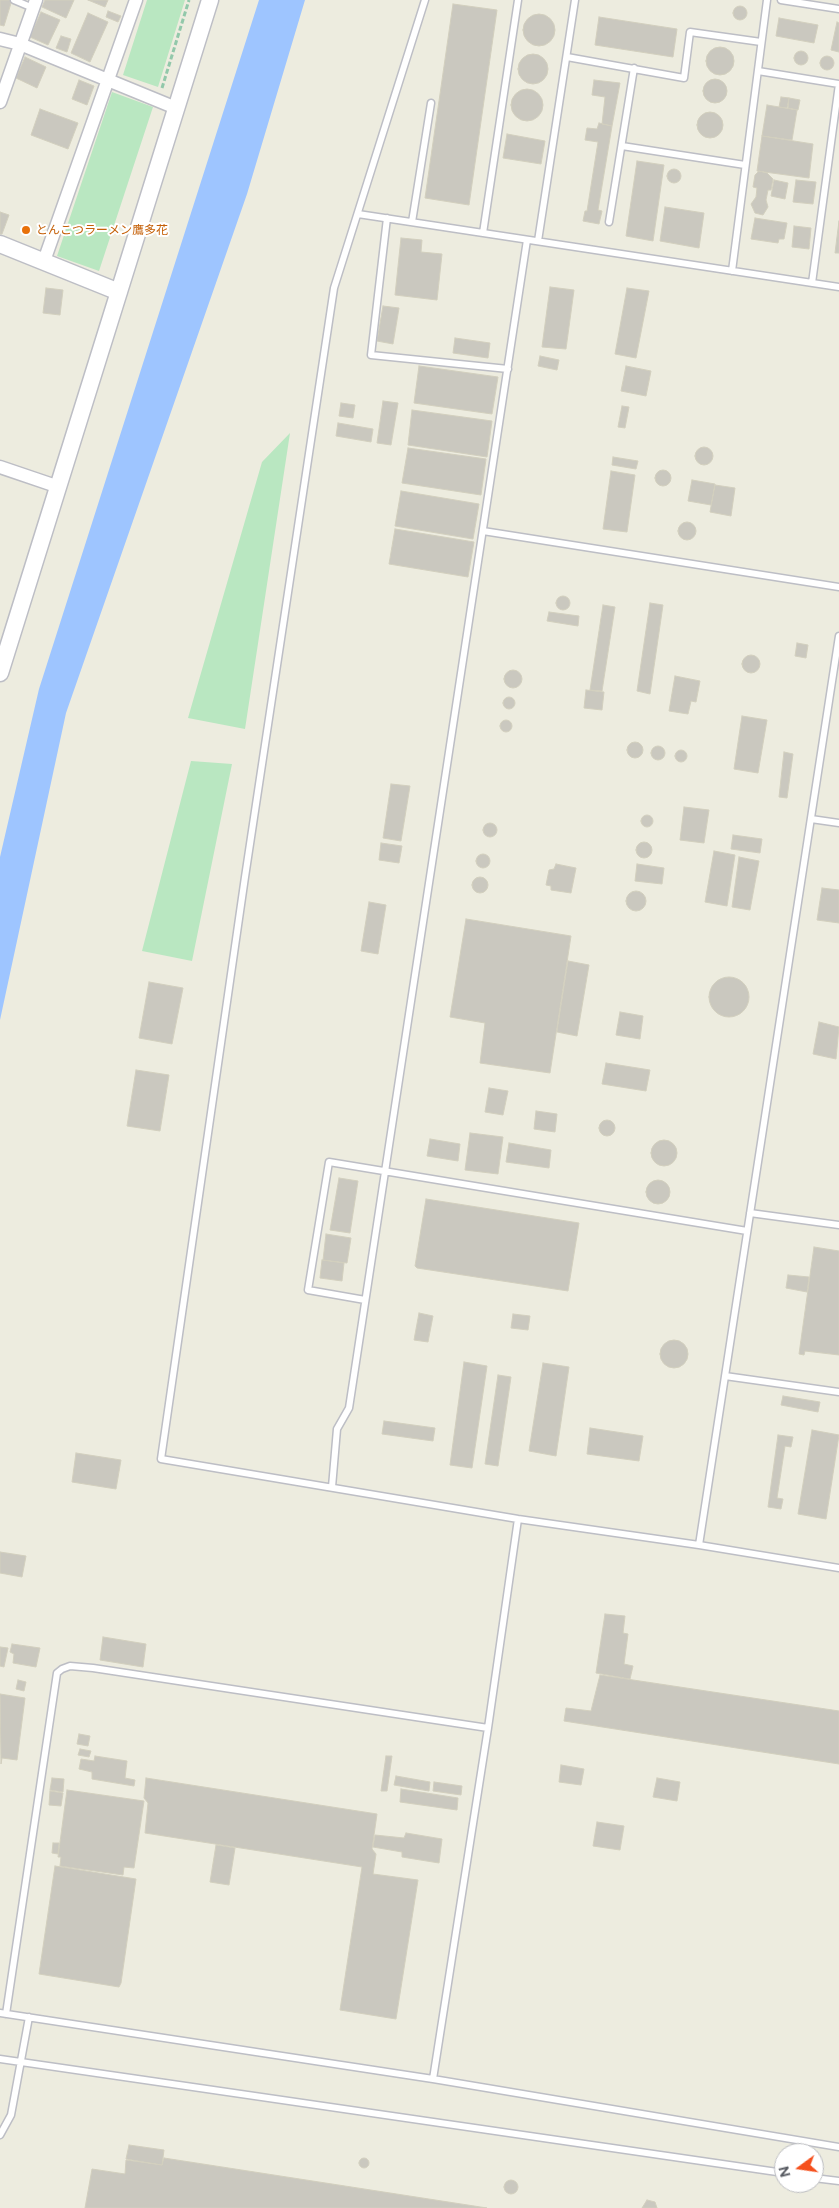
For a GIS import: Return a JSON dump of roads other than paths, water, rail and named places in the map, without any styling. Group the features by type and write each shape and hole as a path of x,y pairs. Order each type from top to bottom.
{"street":[{"path":"44,261 136,0"},
{"path":"0,673 3,653 59,487 210,0"},
{"path":"0,102 34,4"},
{"path":"0,38 20,44 176,108"},
{"path":"0,244 119,292"},
{"path":"0,468 59,487"}],"lane":[{"path":"14,0 34,4"},
{"path":"425,0 334,288 244,877 161,1459 518,1519 699,1545 839,1568"},
{"path":"483,233 518,0"},
{"path":"538,242 575,0"},
{"path":"732,271 767,0"},
{"path":"781,0 839,9"},
{"path":"567,57 684,78 690,32 761,42"},
{"path":"609,222 634,68"},
{"path":"758,71 839,84 812,283"},
{"path":"412,222 432,103"},
{"path":"622,146 745,165"},
{"path":"358,214 839,287"},
{"path":"387,218 371,355 508,369"},
{"path":"332,1487 337,1429 349,1408 527,240"},
{"path":"483,531 839,587"},
{"path":"699,1545 839,636"},
{"path":"811,819 839,823"},
{"path":"365,1300 308,1290 329,1162 748,1231"},
{"path":"750,1213 839,1225"},
{"path":"725,1376 839,1392"},
{"path":"433,2079 488,1728 518,1519"},
{"path":"488,1728 93,1668 70,1666 62,1669 57,1673 3,2013 433,2079 839,2147"},
{"path":"0,2135 11,2115 29,2017"},
{"path":"0,2059 774,2172"},
{"path":"824,2179 839,2181"}],"water":[{"path":"259,0 305,0 247,194 66,713 0,1020 0,857 39,689"}],"place":[{"name":"とんこつラーメン鷹多花","path":"26,230"}]}
